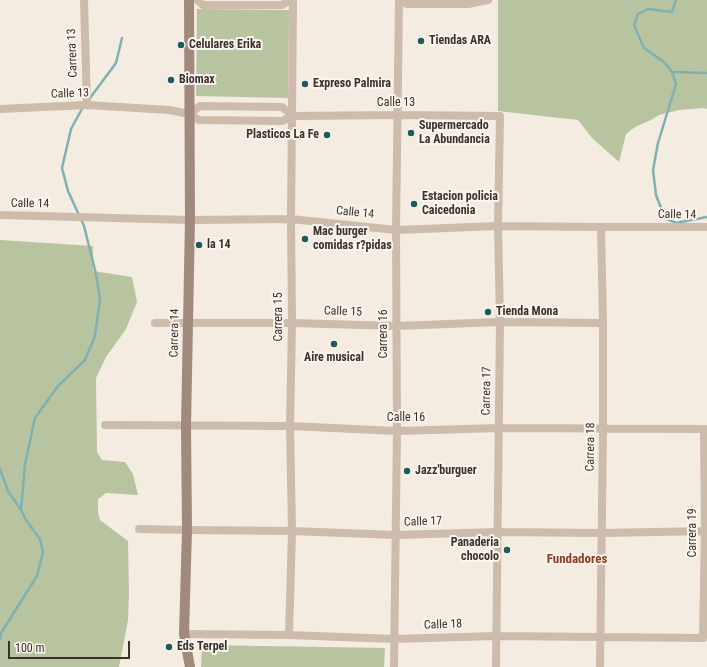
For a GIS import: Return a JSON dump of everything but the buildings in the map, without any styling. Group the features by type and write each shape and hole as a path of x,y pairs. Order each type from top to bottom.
{"main road":[{"name":"Carrera 14","path":"189,0 190,220 186,426 187,530 184,634 190,667"}],"street":[{"name":"Carrera 13","path":"84,0 87,105"},
{"path":"197,0 203,5 282,5 290,0"},
{"name":"Carrera 15","path":"289,635 292,530 290,426 292,323 291,219 293,0"},
{"path":"399,0 407,4 468,4 487,0"},
{"name":"Carrera 16","path":"394,667 397,431 396,230 399,0"},
{"name":"Calle 13","path":"0,109 87,105 169,110 189,114 199,120 282,120 293,116 398,114 500,116"},
{"name":"Calle 13","path":"189,114 200,106 282,107 293,116"},
{"name":"Carrera 17","path":"496,667 500,322 498,226 500,116"},
{"name":"Calle 14","path":"0,215 190,220 291,219 396,230 498,226 707,227"},
{"name":"Carrera 18","path":"600,227 603,323 600,667"},
{"name":"Calle 15","path":"155,323 292,323 396,326 500,322 603,323"},
{"name":"Calle 16","path":"105,425 290,426 397,431 499,428 705,429"},
{"name":"Carrera 19","path":"705,429 705,639"},
{"name":"Calle 17","path":"139,529 292,530 396,535 497,532 706,536"},
{"name":"Calle 18","path":"184,634 289,635 394,639 496,636 705,639"}],"green space":[{"path":"498,0 707,0 707,109 679,110 659,115 635,127 626,134 619,162 592,138 578,120 498,111"},
{"path":"197,9 289,10 288,98 196,96"},
{"path":"0,240 93,246 93,271 132,277 137,302 126,329 106,357 96,378 97,452 102,460 125,462 133,474 138,495 106,493 98,499 98,513 100,520 128,541 128,620 119,667 0,667"},
{"path":"202,645 385,648 384,667 201,667"}],"waterway":[{"path":"676,0 672,12 648,9 638,14 634,25 644,48 664,62 672,72 676,84 658,143 653,170 656,195 665,218 676,223 707,217"},
{"path":"90,98 116,63 122,38"},
{"path":"672,72 707,73"},
{"path":"79,215 68,191 62,168 71,129 83,107"},
{"path":"21,510 25,464 35,418 58,386 85,360 95,336 100,299 96,274 81,219"},
{"path":"0,469 8,491 40,539 43,552 37,576 1,633 0,639"}],"place":[{"name":"Tiendas ARA","path":"421,41"},
{"name":"Celulares Erika","path":"181,45"},
{"name":"Biomax","path":"171,80"},
{"name":"Expreso Palmira","path":"305,84"},
{"name":"Supermercado La Abundancia","path":"411,133"},
{"name":"Plasticos La Fe","path":"327,135"},
{"name":"Estacion policia Caicedonia","path":"414,204"},
{"name":"Mac burger comidas r?pidas","path":"305,239"},
{"name":"la 14","path":"199,245"},
{"name":"Tienda Mona","path":"488,312"},
{"name":"Aire musical","path":"334,344"},
{"name":"Jazz'burguer","path":"407,471"},
{"name":"Panaderia chocolo","path":"507,550"},
{"name":"Eds Terpel","path":"169,647"}],"district":[{"name":"Fundadores","path":"577,560"}]}
